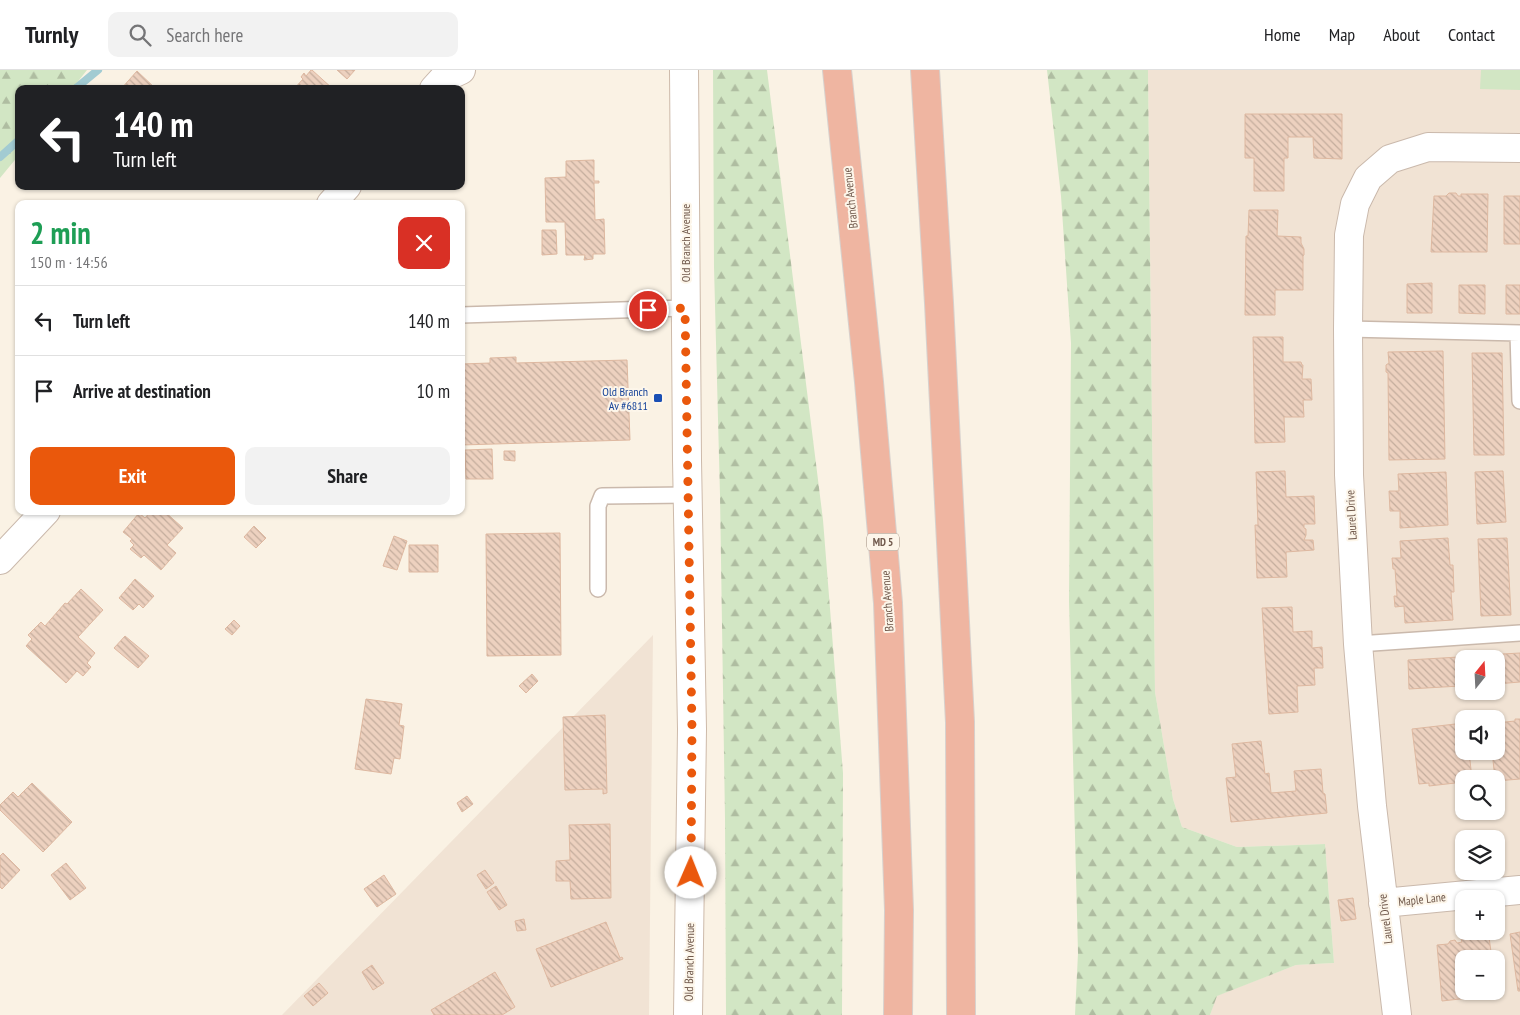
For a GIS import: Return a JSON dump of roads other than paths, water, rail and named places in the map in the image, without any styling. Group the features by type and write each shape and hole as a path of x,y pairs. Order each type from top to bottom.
{"highway":[{"name":"Branch Avenue","path":"837,70 869,382 888,603 898,891 898,1015"},
{"path":"925,70 939,302 960,722 961,1015"}],"street":[{"path":"438,85 444,78 461,70"},
{"name":"Old Branch Avenue","path":"684,70 685,308 692,729 688,1015"},
{"name":"Laurel Drive","path":"1396,1015 1372,806 1358,644 1349,476 1349,235 1354,204 1368,178 1390,159 1428,147 1520,148"},
{"path":"334,200 343,190"},
{"path":"0,560 42,515"},
{"name":"Maple Lane","path":"1383,903 1520,890"}],"lane":[{"path":"465,315 685,308"},
{"path":"1348,329 1519,333 1520,401"},
{"path":"598,589 598,506 602,496 688,494"},
{"path":"1358,644 1520,633"}],"waterway":[{"path":"80,85 98,70"},
{"path":"0,157 15,144"}],"place":[{"name":"Old Branch Av #6811","path":"658,398"}]}
